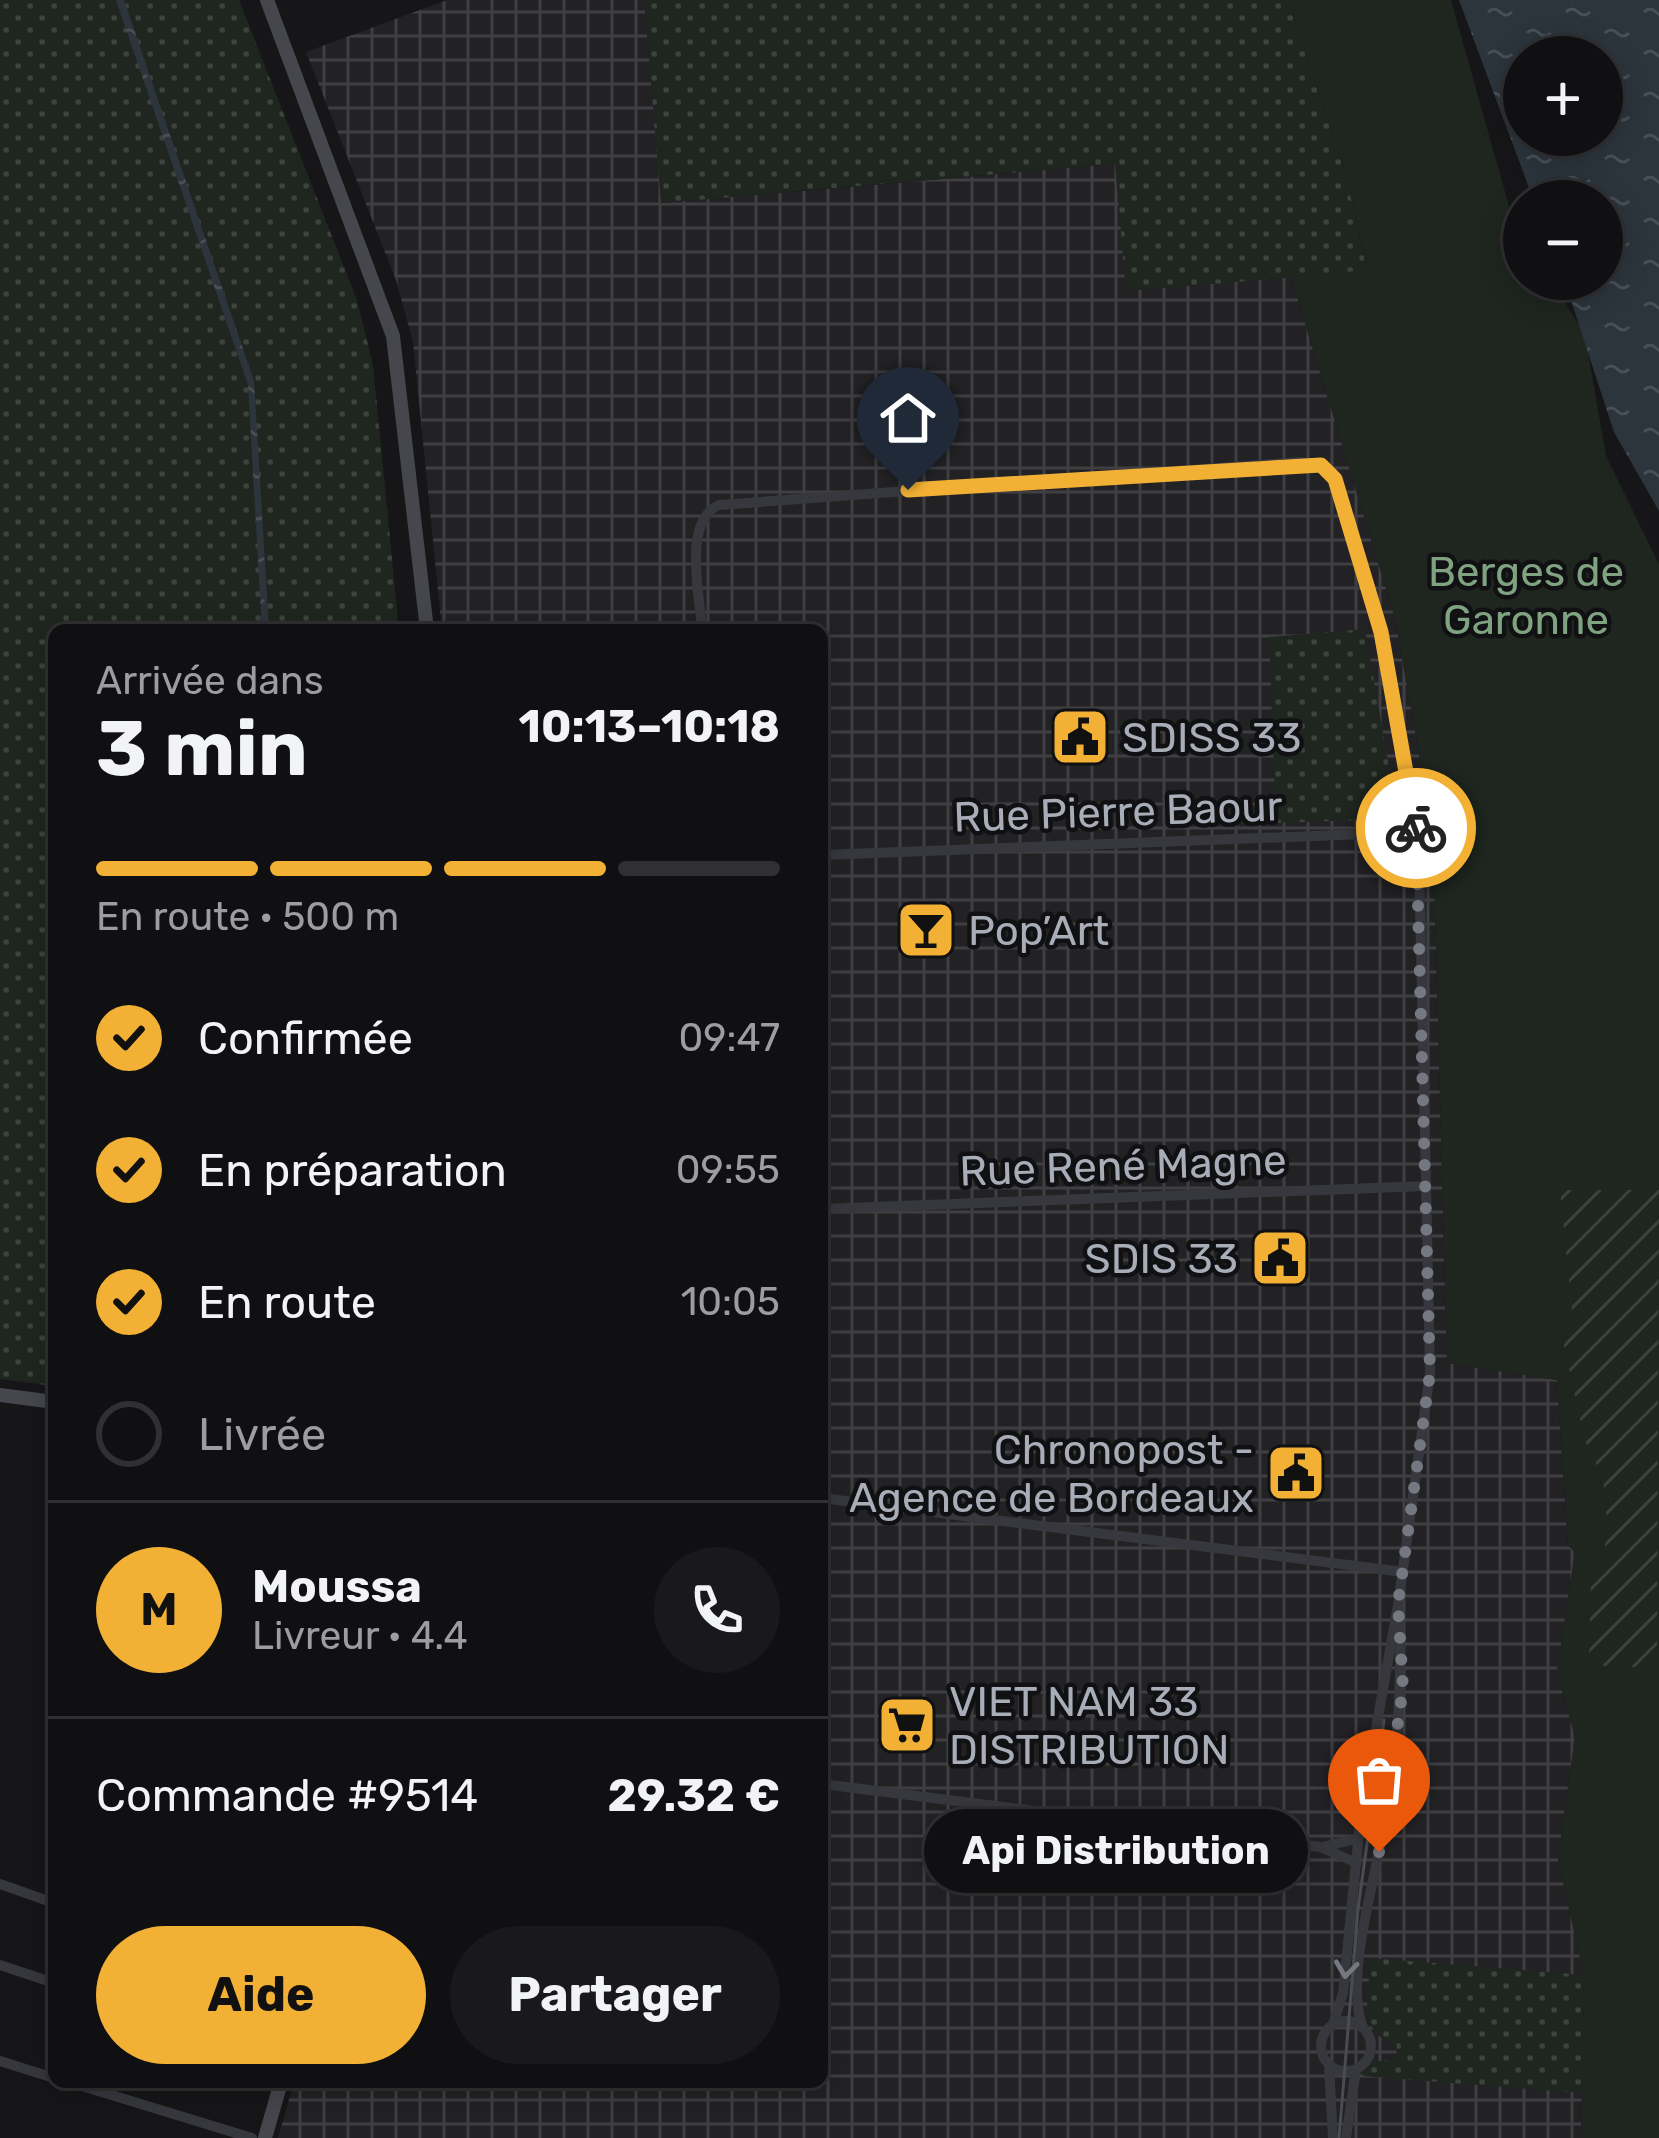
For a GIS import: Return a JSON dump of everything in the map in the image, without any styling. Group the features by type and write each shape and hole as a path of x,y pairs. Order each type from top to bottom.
{"main road":[{"path":"266,0 393,336 426,624"},
{"path":"0,1395 48,1401"},
{"path":"265,2138 279,2088"}],"street":[{"path":"701,624 698,528 706,512 719,505 1261,465 1321,465 1335,479 1381,632 1416,832 1430,1373 1398,1604 1375,1714 1342,1994 1333,2025 1321,2044 1329,2066 1333,2138"},
{"name":"Rue Pierre Baour","path":"828,855 1416,832"},
{"name":"Rue René Magne","path":"828,1209 1426,1186"},
{"path":"828,1499 1403,1572"},
{"path":"1346,2138 1356,2069 1371,2049 1358,1994 1403,1688 1398,1604"},
{"path":"828,1785 1320,1847 1357,1863"},
{"path":"1320,1847 1358,1838"},
{"path":"0,1884 48,1901"},
{"path":"0,1965 48,1981"},
{"path":"1333,2025 1347,2021 1363,2028"},
{"path":"0,2061 48,2076"},
{"path":"1329,2066 1356,2069"},
{"path":"89,2088 252,2138"}],"shaded area":[{"path":"447,0 644,0 662,203 1116,164 1126,291 1291,277 1395,618 1433,832 1447,1363 1557,1380 1568,1545 1575,1552 1557,1672 1575,1737 1558,1859 1584,1975 1581,2138 278,2138 292,2088 828,2088 828,624 441,624 413,342 396,280 306,52"}],"green space":[{"path":"0,0 239,0 357,300 373,365 398,624 48,624 48,1385 0,1379"},
{"path":"644,0 1289,0 1346,174 1367,271 1126,291 1115,164 661,203"},
{"name":"Berges de Garonne","path":"1289,0 1451,0 1503,185 1503,300 1564,300 1585,335 1606,456 1659,564 1659,2138 1581,2138 1584,1976 1558,1859 1575,1737 1557,1672 1575,1552 1568,1545 1557,1380 1447,1363 1433,832 1395,618 1291,277 1367,270 1346,174"},
{"path":"1365,629 1396,808 1388,819 1276,823 1269,637"},
{"path":"1560,1190 1659,1190 1657,1668 1589,1665 1591,1577 1605,1548 1607,1521 1603,1478 1585,1441 1564,1346 1572,1309"},
{"path":"1371,1958 1584,1975 1582,2093 1363,2076 1374,2062 1396,2059 1397,2045 1384,2039 1370,2022"}],"water":[{"path":"116,0 124,0 254,381 269,624 262,624 248,385"},
{"path":"1459,0 1659,0 1659,511 1614,432 1571,300 1623,300 1623,180 1526,180 1517,156 1623,156 1623,36 1503,36 1503,118"}],"tram line":[{"path":"1339,2138 1358,1909 1384,1720"}],"way so far":[{"path":"1379,1852 1403,1688 1398,1604 1430,1373 1416,828"}],"place":[{"name":"SDISS 33","path":"1080,737"},
{"name":"Pop’Art","path":"926,930"},
{"name":"SDIS 33","path":"1280,1258"},
{"name":"Chronopost - Agence de Bordeaux","path":"1296,1473"},
{"name":"VIET NAM 33 DISTRIBUTION","path":"907,1725"},
{"name":"Api Distribution","path":"1379,1852"}],"route":[{"path":"908,490 1321,465 1335,479 1381,632 1416,828"}]}
